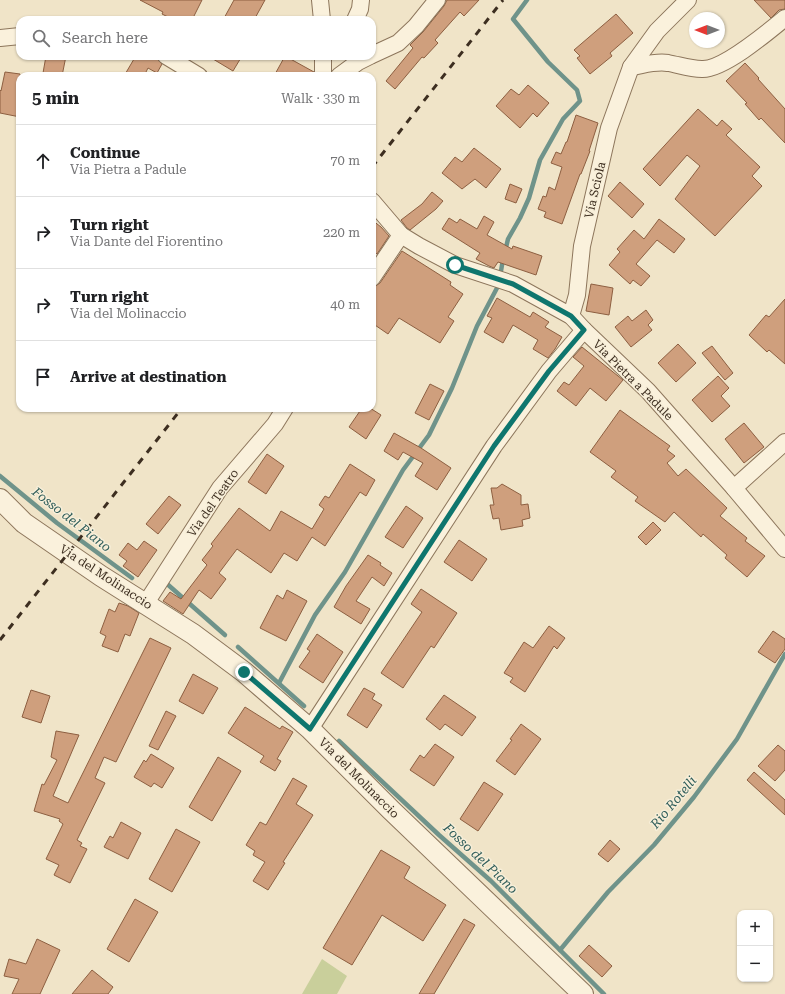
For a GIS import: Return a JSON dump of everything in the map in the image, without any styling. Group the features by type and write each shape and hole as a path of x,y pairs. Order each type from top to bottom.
{"street":[{"path":"320,0 322,16"},
{"path":"357,16 360,9 361,0"},
{"path":"376,53 398,43 416,26 437,0"},
{"name":"Via Sciola","path":"571,316 577,295 582,246 609,128 631,67 657,31 688,0"},
{"path":"631,67 654,62 703,69 716,66 749,47 785,18"},
{"path":"0,38 16,36"},
{"path":"173,60 192,72"},
{"path":"323,72 324,60"},
{"path":"345,72 362,60"},
{"name":"Via Pietra a Padule","path":"376,206 401,235 455,265 513,284 571,316 648,391 734,488 785,549"},
{"path":"376,272 401,235"},
{"path":"310,729 494,446 549,371 584,330"},
{"name":"Via del Teatro","path":"146,603 220,488 275,424 282,412"},
{"path":"734,488 785,442"},
{"name":"Via del Molinaccio","path":"0,499 24,523 100,576 146,603 193,634 244,672 310,729 391,810 583,994"},
{"path":"0,521 24,523"}],"green space":[{"path":"322,959 347,976 337,994 302,994"}],"building":[{"path":"140,0 202,0 194,16 166,16 162,14 163,12"},
{"path":"234,0 265,0 256,16 225,16"},
{"path":"447,0 479,0 464,16 460,12 435,40 438,43 424,58 422,57 395,89 386,81 413,48 410,45 423,32"},
{"path":"754,0 785,0 785,9 779,10 771,18"},
{"path":"616,14 633,33 610,53 612,56 590,74 577,58 580,56 574,50"},
{"path":"45,60 65,60 63,72 43,72"},
{"path":"133,60 158,60 162,64 158,72 148,68 146,72 126,72"},
{"path":"215,60 240,60 233,71"},
{"path":"283,60 292,60 314,72 276,72"},
{"path":"745,63 785,109 785,143 761,118 759,120 745,104 747,103 726,81"},
{"path":"5,72 16,73 16,116 0,113 0,90 1,91"},
{"path":"528,85 549,103 537,117 533,113 520,128 496,106 511,89 519,95"},
{"path":"698,109 717,126 722,120 732,129 726,135 760,167 752,176 762,186 715,236 675,199 700,166 687,155 660,186 643,169"},
{"path":"576,115 598,123 590,151 562,224 544,217 546,212 538,209 543,196 546,197 549,187 555,190 562,167 551,163 556,152 561,154 567,142"},
{"path":"474,148 501,169 486,188 475,179 462,189 442,173 455,157 462,162"},
{"path":"620,182 644,204 632,218 608,196"},
{"path":"510,184 522,189 516,203 505,199"},
{"path":"432,192 443,201 436,209 410,230 401,220 422,204"},
{"path":"484,216 494,222 487,235 512,249 513,246 542,256 536,275 498,262 494,268 489,266 476,259 480,253 442,229 449,218 457,223 460,219 477,229"},
{"path":"659,219 685,239 674,253 657,240 636,264 650,276 641,286 633,280 630,284 609,265 620,252 617,249 634,230 644,239"},
{"path":"376,223 389,236 377,254 376,253"},
{"path":"402,251 451,282 450,285 463,294 448,317 454,321 440,343 399,318 388,334 376,326 376,286 380,283"},
{"path":"591,284 613,288 609,315 586,311"},
{"path":"497,298 530,317 533,312 549,322 545,327 562,337 548,358 533,349 538,340 513,325 503,343 484,332 492,318 487,316"},
{"path":"785,299 785,364 769,350 767,352 749,335 766,315 769,317"},
{"path":"646,310 653,320 648,325 652,330 631,347 615,327 628,316 632,321"},
{"path":"678,344 696,363 676,382 658,363"},
{"path":"712,346 733,373 725,380 702,353"},
{"path":"582,347 623,380 606,401 590,388 576,406 557,391 564,382 569,385 584,366 573,357"},
{"path":"718,376 729,388 721,396 730,406 712,422 692,400"},
{"path":"430,384 444,391 429,420 415,413"},
{"path":"620,410 670,446 667,450 675,456 667,463 678,476 686,469 727,508 720,516 747,538 745,541 765,556 747,577 725,558 727,555 703,534 701,537 674,512 665,522 635,501 638,497 611,477 616,471 590,452"},
{"path":"359,412 376,412 381,415 366,439 349,427"},
{"path":"744,423 764,447 744,463 725,439"},
{"path":"394,433 421,448 451,468 437,490 415,476 423,463 403,452 398,460 384,451"},
{"path":"267,454 284,466 266,494 248,482"},
{"path":"350,464 375,480 366,496 360,492 325,546 312,537 297,561 284,553 271,573 237,549 219,573 226,579 211,599 199,590 183,614 163,601 170,592 181,599 207,565 202,560 213,546 211,544 239,508 270,531 281,511 312,529 324,509 319,505 325,496 329,498"},
{"path":"502,484 521,495 521,505 528,504 530,518 522,520 523,526 501,530 499,518 493,519 490,505 494,505 491,488 497,488"},
{"path":"169,496 181,505 158,534 146,524"},
{"path":"406,506 423,518 403,548 385,537"},
{"path":"653,522 661,530 646,545 638,537"},
{"path":"459,540 487,559 472,581 444,562"},
{"path":"144,541 157,550 138,577 123,566 127,561 119,555 128,543 137,550"},
{"path":"368,555 381,563 380,565 392,573 384,586 372,577 356,601 370,609 361,624 334,607 346,586"},
{"path":"421,589 457,613 434,648 431,646 403,688 381,673 422,612 411,604"},
{"path":"287,590 307,601 286,641 260,628 277,595 283,599"},
{"path":"119,603 128,606 139,613 130,636 125,634 118,652 102,646 106,636 100,633 109,609 115,612"},
{"path":"549,626 565,638 557,649 554,646 525,692 510,682 513,678 504,673 524,642 533,648"},
{"path":"773,631 785,639 785,649 775,663 758,652"},
{"path":"317,634 343,652 323,683 299,667 310,651 307,649"},
{"path":"150,638 171,648 116,762 104,757 95,778 105,783 77,840 82,843 80,846 87,849 70,883 54,875 59,865 46,859 63,824 59,821 60,819 34,811 42,784 44,785 57,760 51,757 56,731 79,735 53,796 68,803"},
{"path":"193,674 218,688 203,714 179,701"},
{"path":"364,688 375,694 372,699 382,705 367,728 347,715"},
{"path":"31,690 50,696 41,723 22,717"},
{"path":"444,695 476,717 462,736 445,724 440,730 426,719"},
{"path":"245,707 280,729 282,726 293,732 277,759 281,761 275,771 260,762 264,756 228,733"},
{"path":"166,711 176,716 158,750 149,746"},
{"path":"521,724 541,739 515,775 496,761 512,740 510,739"},
{"path":"435,744 454,757 434,786 410,770 420,755 424,758"},
{"path":"778,745 785,751 785,770 775,781 758,766"},
{"path":"151,754 174,768 162,788 154,783 151,787 134,777 144,760 146,762"},
{"path":"218,757 241,771 212,821 189,807"},
{"path":"754,772 785,800 785,815 747,780"},
{"path":"293,778 307,786 296,804 313,815 283,862 285,863 268,890 253,881 265,862 253,855 255,851 246,845 260,822 266,825"},
{"path":"484,782 503,794 478,831 460,819"},
{"path":"121,822 141,833 128,859 104,847 110,836 113,838"},
{"path":"176,829 200,842 172,892 149,879"},
{"path":"610,840 620,849 608,862 598,854"},
{"path":"381,850 410,867 404,878 446,905 423,941 382,915 352,965 323,948"},
{"path":"135,899 158,912 129,962 107,949"},
{"path":"464,919 475,925 434,994 419,994"},
{"path":"37,939 60,950 40,994 12,994 19,979 4,976 9,959 26,964"},
{"path":"589,945 612,966 602,977 579,956"},
{"path":"92,970 113,987 108,994 72,994"}],"waterway":[{"path":"505,252 508,239 529,198 540,160 563,119 580,101 577,90 548,62 513,19 527,0"},
{"path":"501,271 503,259"},
{"path":"279,683 315,615 345,572 403,470 429,435 452,388 477,326 497,288"},
{"name":"Fosso del Piano","path":"0,476 57,523 132,578"},
{"name":"Fosso del Piano","path":"166,583 225,635"},
{"name":"Fosso del Piano","path":"238,647 304,706"},
{"name":"Rio Rotelli","path":"560,950 608,892 654,845 694,797 737,739 785,654"},
{"name":"Fosso del Piano","path":"339,741 439,835 491,881 604,994"}],"railway":[{"path":"376,162 503,0"},
{"path":"0,640 179,412"}],"route":[{"path":"244,672 310,729 494,446 549,371 584,330 571,316 513,284 455,265"}]}
